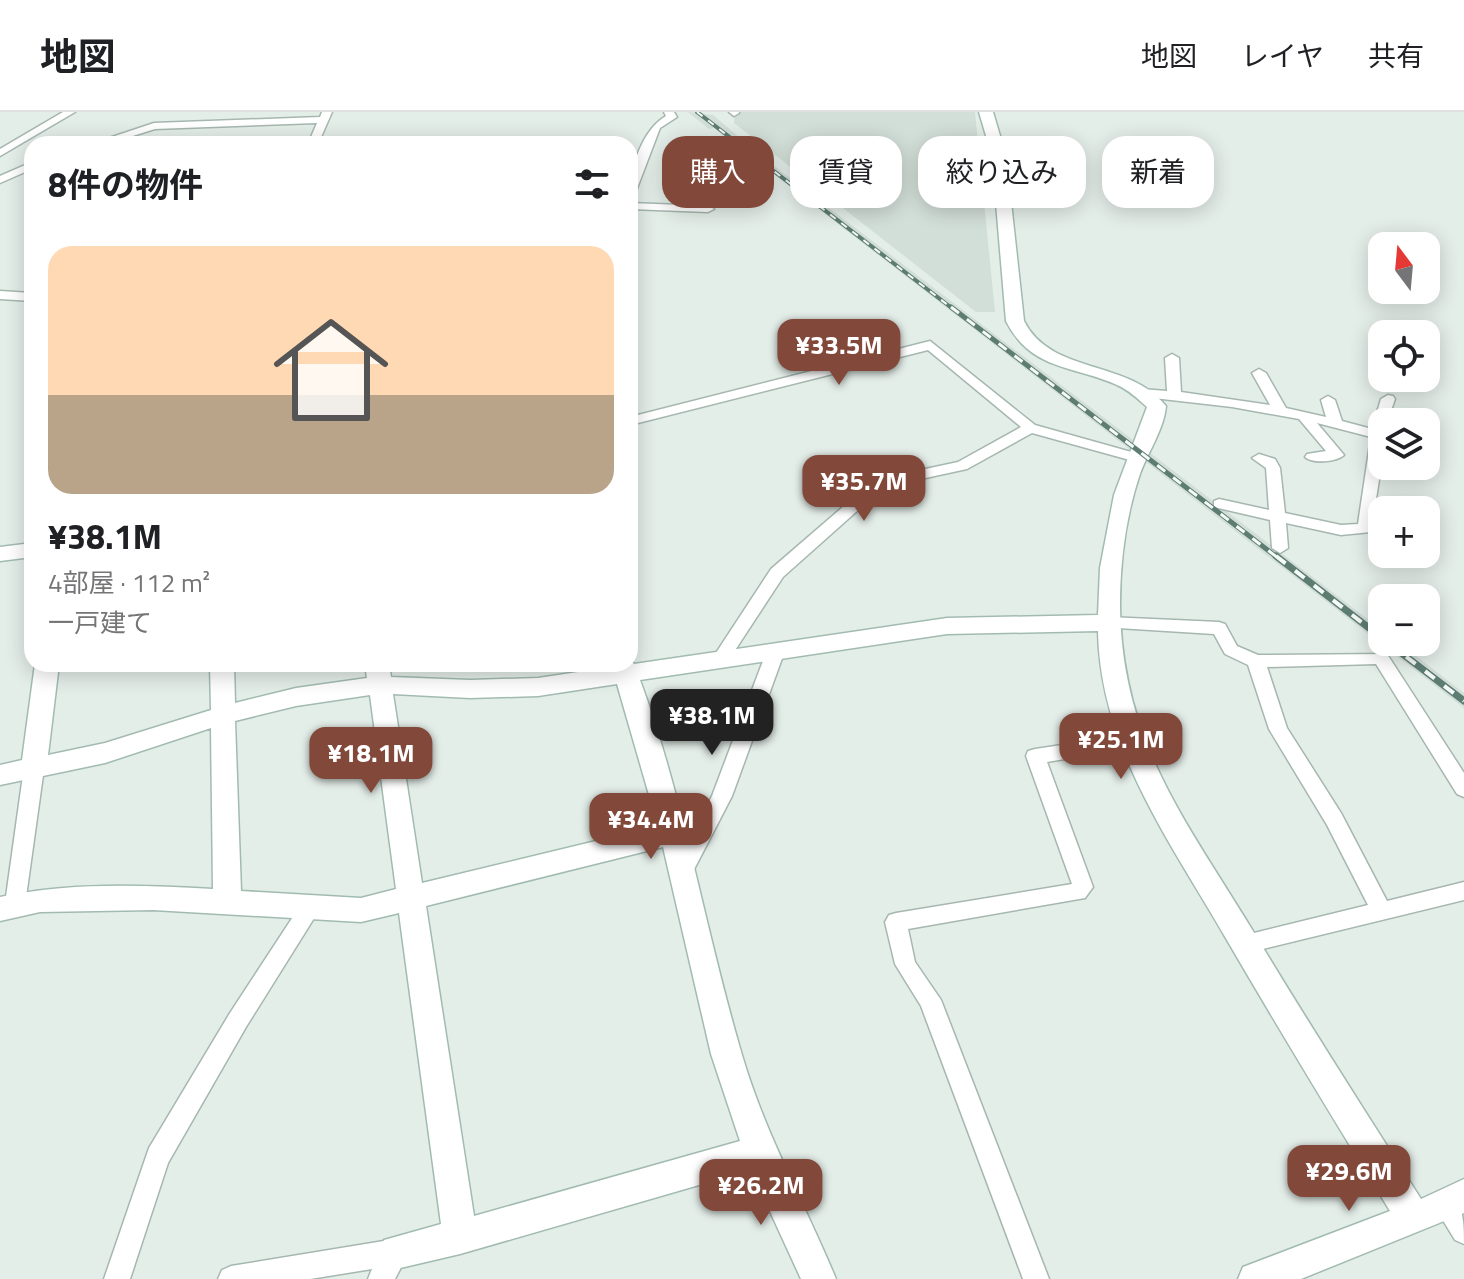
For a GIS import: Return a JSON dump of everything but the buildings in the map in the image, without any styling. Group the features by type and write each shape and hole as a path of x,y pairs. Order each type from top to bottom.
{"street":[{"path":"30,136 70,112"},
{"path":"638,171 656,126 672,117 669,112"},
{"path":"986,112 999,156 1017,327 1039,352 1124,381 1157,406 1124,492 1113,556 1108,623 1119,711 1129,742 1146,778 1414,1219"},
{"path":"122,136 154,126 326,116 317,136"},
{"path":"0,141 33,134"},
{"path":"0,153 24,139"},
{"path":"0,180 24,169"},
{"path":"638,206 708,209"},
{"path":"0,295 24,296"},
{"path":"638,419 930,345 1030,428 1137,458"},
{"path":"1172,358 1174,395"},
{"path":"1259,373 1280,410"},
{"path":"1141,393 1221,399 1302,414 1368,432"},
{"path":"1384,408 1388,399"},
{"path":"1328,400 1335,422"},
{"path":"1302,414 1337,455 1312,457"},
{"path":"720,660 777,573 879,483 962,466 1030,428"},
{"path":"1259,458 1270,462 1273,468 1280,548"},
{"path":"1219,504 1341,530 1365,528 1372,480"},
{"path":"0,554 24,551"},
{"path":"638,668 775,653 947,626 1108,623 1219,628 1231,650 1256,661 1381,658 1464,789"},
{"path":"681,875 722,796 775,653"},
{"path":"1256,661 1278,729 1334,819 1382,911"},
{"path":"46,672 34,768 8,906 153,898 361,910 671,834"},
{"path":"222,672 227,900"},
{"path":"0,775 105,753 224,715 378,675 503,689 606,672"},
{"path":"625,672 671,834 726,1054 776,1193 819,1279"},
{"path":"378,675 460,1237"},
{"path":"1036,1279 930,1000 909,975 900,955 896,922 1078,892 1083,887 1035,756 1129,742"},
{"path":"1246,944 1464,891"},
{"path":"117,1279 158,1157 238,1020 309,909"},
{"path":"231,1279 388,1265 460,1237 760,1151"},
{"path":"1255,1279 1414,1219 1458,1210"}],"shaded area":[{"path":"688,112 713,115 738,136 724,136 714,128 709,129"},
{"path":"735,112 975,112 977,136 918,136 918,208 985,208 995,312 976,312 843,208 902,208 902,136 790,136 790,167 774,154 774,136 751,136 734,123"},
{"path":"774,166 790,178 790,187 774,174"},
{"path":"817,208 829,208 1368,619 1368,634"},
{"path":"1397,656 1416,656 1464,693 1464,708"}],"railway":[{"path":"697,112 953,309"},
{"path":"951,307 1278,558"},
{"path":"1276,556 1368,627"},
{"path":"1405,656 1464,701"}]}
